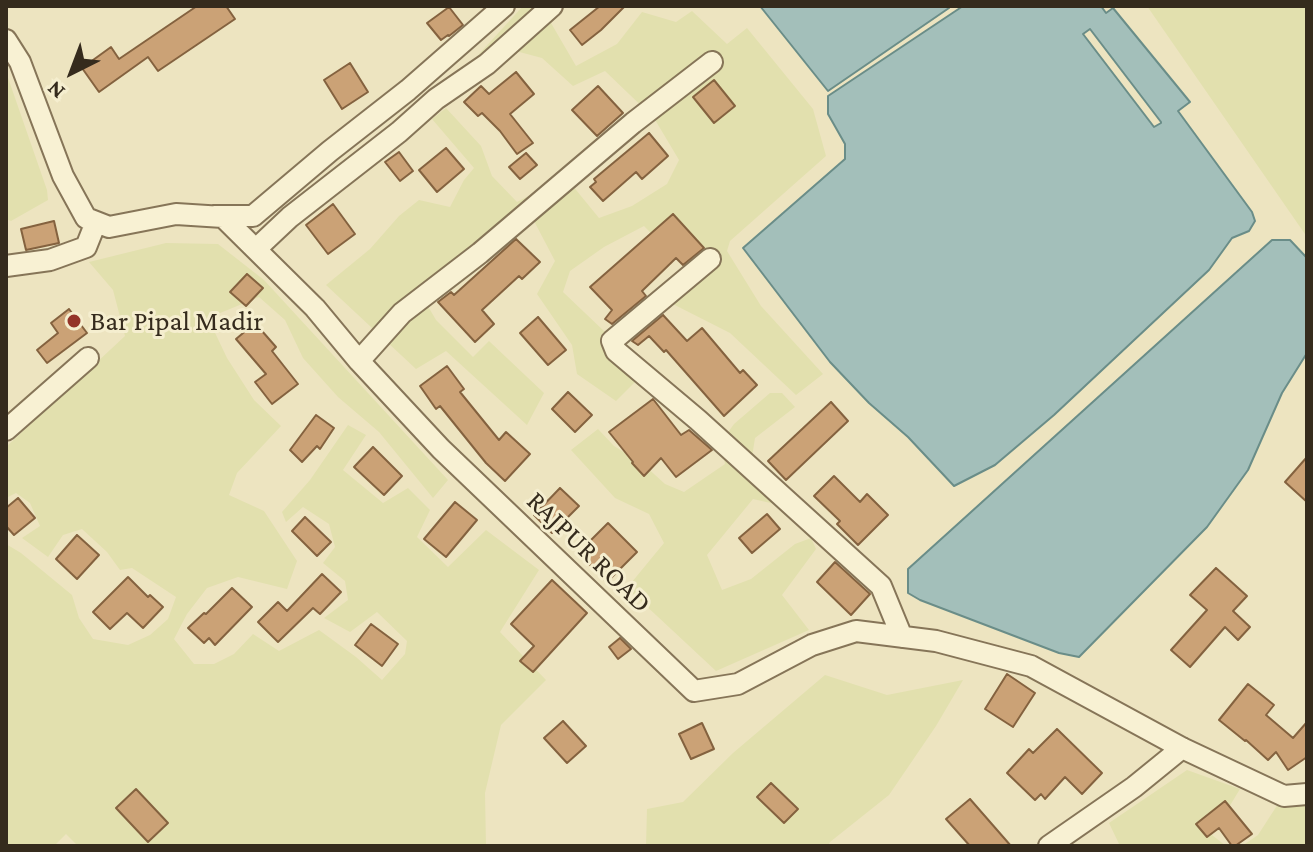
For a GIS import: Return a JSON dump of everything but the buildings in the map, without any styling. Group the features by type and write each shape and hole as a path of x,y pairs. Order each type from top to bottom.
{"street":[{"path":"207,216 253,216 408,90 504,6"},
{"path":"256,249 290,217 399,132 436,99 487,64 552,6"},
{"path":"6,40 20,62 63,176 86,218 96,222 86,247 50,260 6,266"},
{"path":"359,361 402,313 480,253 633,123 712,62"},
{"name":"RAJPUR ROAD","path":"96,222 109,227 176,214 223,217 315,308 359,361 441,449 694,691 738,684 812,645 856,631 936,641 1031,666 1182,748 1284,796 1307,794"},
{"path":"710,259 612,341 616,351 698,420 881,586 902,637"},
{"path":"6,430 88,358"},
{"path":"1049,846 1134,787 1182,748"}],"shaded area":[{"path":"523,6 563,6 551,23 576,66 617,44 642,12 676,22 692,11 727,44 747,28 813,109 826,156 730,241 727,251 761,306 823,374 796,395 730,333 663,299 689,272 644,226 604,247 570,271 563,292 605,332 614,354 635,382 616,401 577,374 572,345 537,294 555,261 534,221 514,219 418,289 436,320 473,357 489,341 544,393 527,425 446,351 416,369 326,285 370,249 399,216 419,200 450,207 474,168 432,119 446,108 481,146 492,176 517,202 548,186 563,174 599,218 632,206 667,184 679,160 654,118 605,71 573,86 542,58 512,50 449,87"},
{"path":"1147,6 1307,6 1307,237"},
{"path":"6,72 48,200 11,221 6,219"},
{"path":"166,243 218,244 264,280 448,480 433,498 379,432 338,397 303,358 285,320 259,297 208,318 227,358 254,400 281,426 237,473 229,495 264,511 297,561 287,589 238,577 207,588 187,614 174,639 194,664 214,664 234,654 253,634 279,651 319,630 382,680 405,654 407,641 377,612 350,632 324,618 348,600 345,581 323,563 335,547 329,524 303,507 286,522 282,512 310,480 348,425 366,435 343,470 383,503 408,488 430,510 417,537 448,567 486,530 539,570 500,632 546,680 501,725 485,793 486,846 78,846 66,834 54,846 6,846 6,544 72,595 79,618 93,639 128,645 150,635 168,619 176,597 132,568 120,570 107,552 82,529 63,535 48,557 22,538 40,526 30,503 16,493 6,498 6,447 125,336 113,290 89,262"},
{"path":"770,393 782,393 795,407 755,438 752,457 797,509 753,499 707,555 722,590 751,579 795,544 811,538 816,549 782,595 809,630 716,671 627,588 664,543 649,514 615,498 571,450 598,429 614,446 643,464 665,484 684,492 725,464 721,442 734,424"},
{"path":"825,675 887,695 963,680 889,795 828,846 646,846 647,809 683,802 733,753"},
{"path":"1187,770 1240,789 1212,835 1226,846 1120,846 1109,823"},
{"path":"1278,804 1307,805 1307,846 1242,846 1258,835"}],"water":[{"path":"760,6 950,6 828,91"},
{"path":"963,6 1101,6 1106,13 1113,8 1190,102 1178,111 1252,212 1255,221 1249,231 1232,238 1209,270 1054,415 995,465 954,486 830,362 743,248 845,159 845,144 828,114 828,96","holes":["1090,29 1161,122 1154,127 1083,34"]},
{"path":"1272,240 1290,240 1307,258 1307,353 1282,393 1248,470 1207,527 1079,657 1059,653 908,593 908,569"}],"place":[{"name":"Bar Pipal Madir","path":"74,321"}]}
